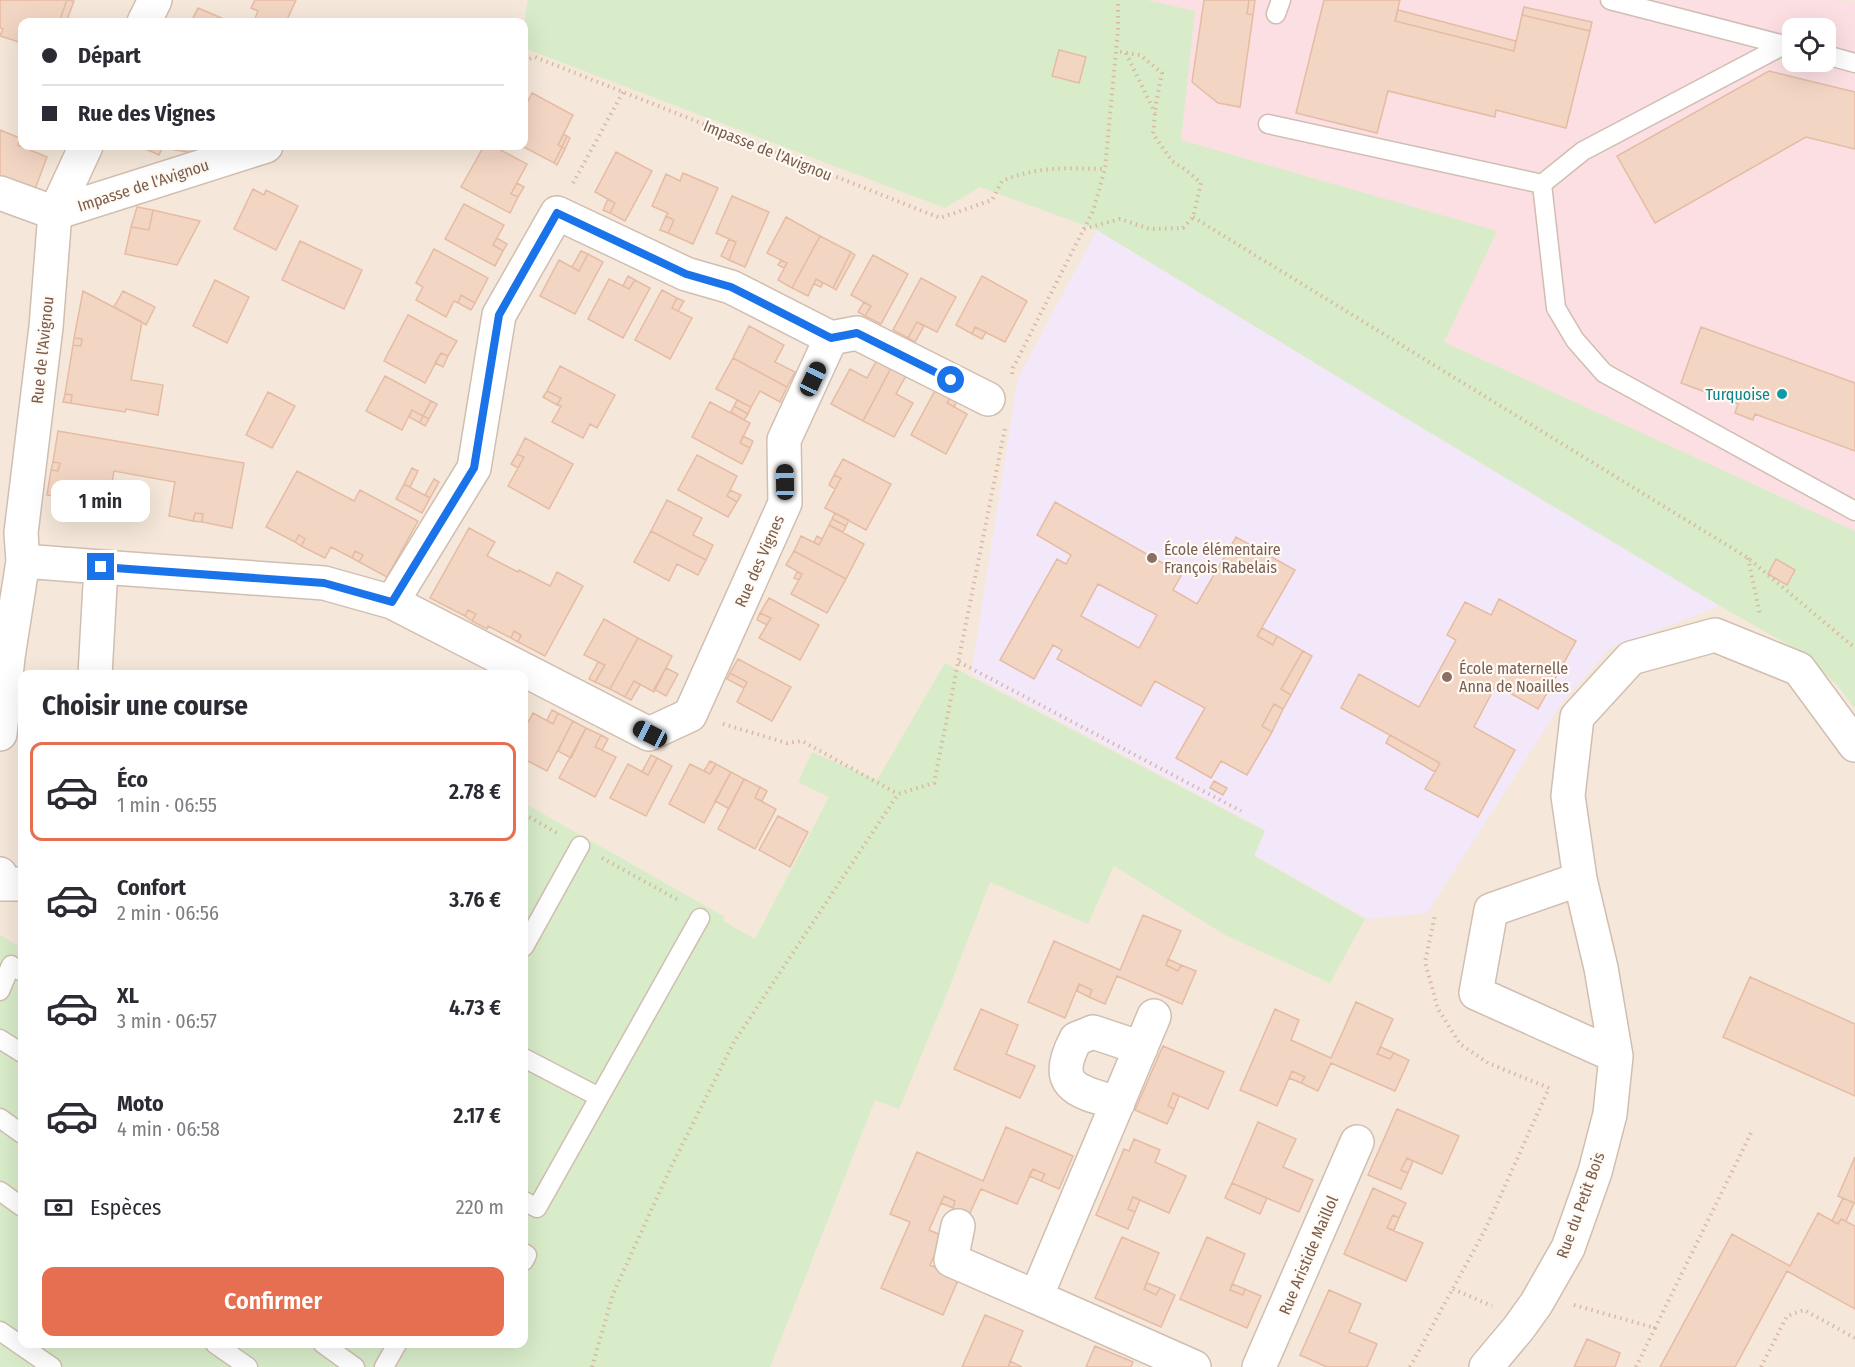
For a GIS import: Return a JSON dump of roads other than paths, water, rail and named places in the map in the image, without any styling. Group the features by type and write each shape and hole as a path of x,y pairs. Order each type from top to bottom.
{"street":[{"path":"146,18 154,0"},
{"name":"Rue de l'Avignou","path":"0,734 8,657 23,561 21,533 46,327 55,213 84,150"},
{"name":"Impasse de l'Avignou","path":"55,213 253,150"},
{"path":"0,193 55,213"},
{"path":"23,561 324,583 392,602 474,468 499,315 557,213 686,274 731,287 831,338 857,333 1000,389"},
{"name":"Rue des Vignes","path":"528,672 650,734 690,715 786,503 784,440 831,338"},
{"path":"95,670 101,567"},
{"name":"Rue des Vignes","path":"392,602 525,670"},
{"name":"Rue du Petit Bois","path":"1486,1367 1536,1304 1568,1248 1595,1172 1610,1114 1616,1056 1601,968 1580,879 1568,796 1577,717 1631,658 1715,635 1799,669 1855,745"},
{"path":"1580,879 1491,910 1476,993 1616,1056"},
{"path":"1036,1297 1154,1016"},
{"path":"1118,1103 1078,1092 1066,1076 1066,1057 1076,1039 1094,1032 1141,1048"},
{"name":"Rue Aristide Maillol","path":"1259,1367 1357,1142"},
{"path":"958,1226 951,1260 1194,1367"}],"lane":[{"path":"1610,0 1782,44"},
{"path":"1542,184 1583,151 1782,49"},
{"path":"1836,58 1855,63"},
{"path":"1268,124 1542,184"},
{"path":"1542,184 1556,308 1575,340 1604,373 1855,511"},
{"path":"528,940 580,846"},
{"path":"528,1203 537,1208 700,918"},
{"path":"0,991 11,965 18,969"},
{"path":"0,1039 18,1050"},
{"path":"528,1060 599,1097"},
{"path":"0,1118 18,1131"},
{"path":"0,1191 18,1204"},
{"path":"0,1331 18,1343"},
{"path":"25,1348 52,1367"},
{"path":"221,1348 248,1367"},
{"path":"329,1348 356,1367"},
{"path":"384,1367 395,1348"}],"place":[{"name":"Turquoise","path":"1782,394"},
{"name":"École élémentaire François Rabelais","path":"1152,558"},
{"name":"École maternelle Anna de Noailles","path":"1447,677"}]}
